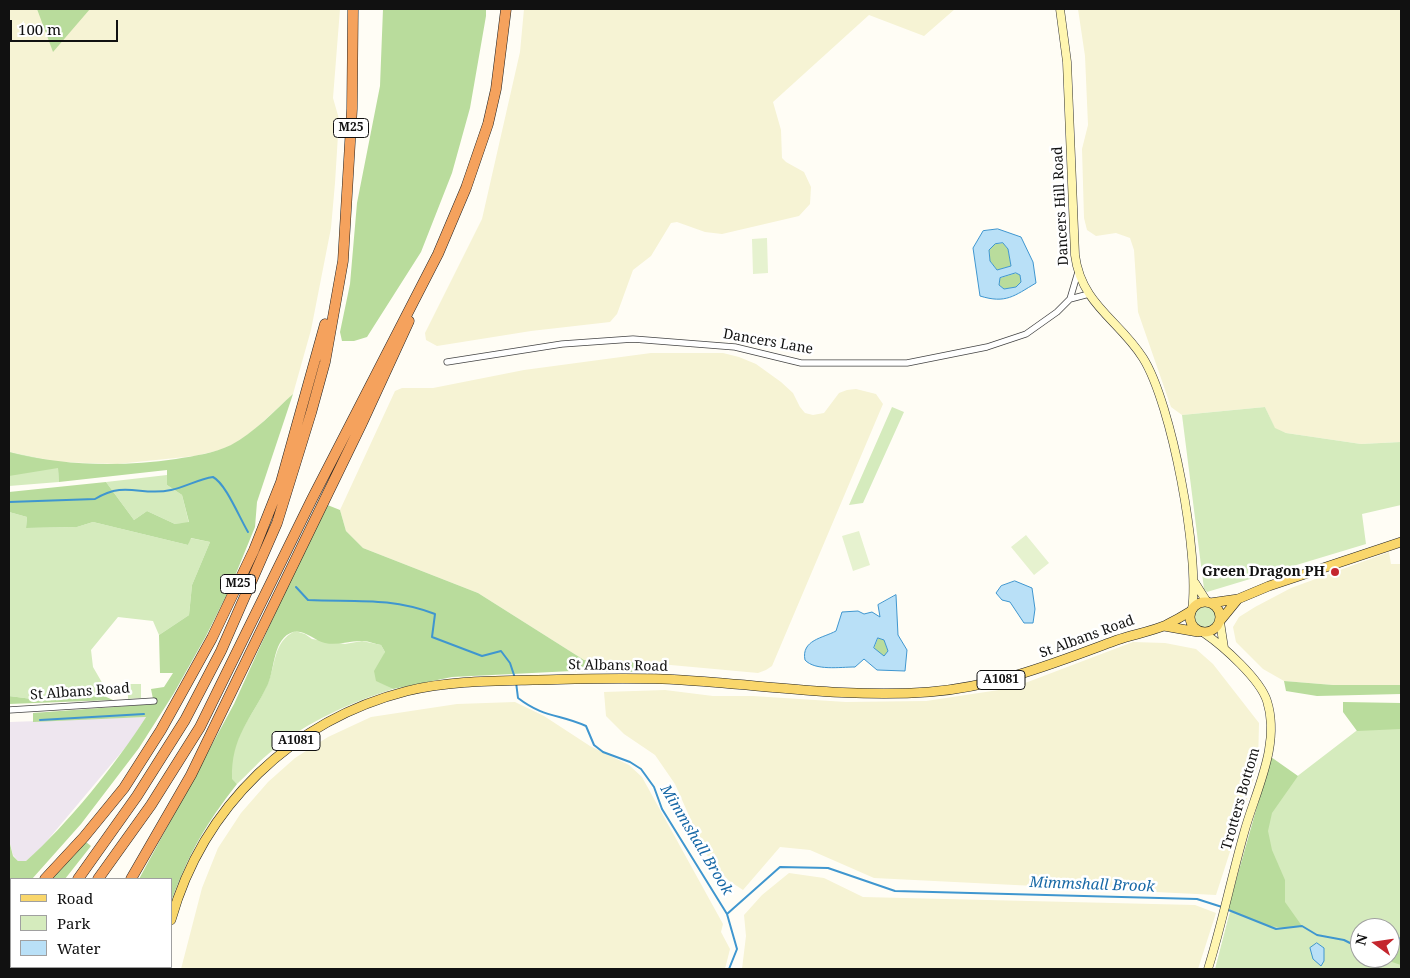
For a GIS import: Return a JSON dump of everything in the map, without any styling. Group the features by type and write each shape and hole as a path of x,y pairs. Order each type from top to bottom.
{"highway":[{"name":"M25","path":"79,878 137,796 185,720 221,652 266,551 311,413 325,362 343,261 352,109 353,9"},
{"name":"M25","path":"99,878 151,805 200,727 312,499 417,296 463,196 479,153 496,89 506,9"},
{"name":"M25","path":"46,878 103,815 136,770 161,730 212,638 254,550 281,482 303,408 324,332 337,260 343,247"},
{"name":"M25","path":"132,878 195,766 400,344 417,296"}],"main road":[{"path":"1238,599 1212,632 1202,633 1191,624 1191,610 1198,604 1238,599 1269,586 1401,542"},
{"path":"1209,602 1220,612 1220,622"},
{"name":"St Albans Road","path":"172,917 180,891 200,846 228,805 258,772 289,746 323,724 387,697 434,686 506,679 681,680 831,693 930,692 1005,680 1139,632 1164,626 1191,610"},
{"name":"St Albans Road","path":"1164,626 1202,633"}],"street":[{"name":"Dancers Hill Road","path":"1060,9 1067,62 1078,272 1089,294 1111,323 1135,347 1152,376 1177,459 1194,582 1191,610"},
{"path":"1070,299 1078,272"},
{"name":"Dancers Lane","path":"447,362 562,344 633,339 735,347 801,363 907,363 987,346 1026,334 1057,312 1070,299 1089,294"},
{"name":"Dancers Hill Road","path":"1194,582 1209,602"},
{"path":"1220,622 1224,648"},
{"name":"Trotters Bottom","path":"1202,633 1224,648 1261,687 1269,708 1270,723 1264,769 1244,831 1208,969"},
{"name":"St Albans Road","path":"9,710 154,701"}],"shaded area":[{"path":"9,9 340,9 333,98 339,119 331,228 311,330 293,394 254,430 234,444 220,450 195,456 117,464 58,462 9,452"},
{"path":"524,9 955,9 924,36 869,15 773,102 781,130 782,158 804,172 811,187 810,204 799,216 722,234 705,232 677,222 671,223 651,256 633,270 617,314 610,322 531,331 437,346 426,340 425,333 482,219 520,52"},
{"path":"1078,9 1401,9 1401,442 1361,444 1286,433 1275,429 1265,407 1182,415 1171,407 1138,312 1134,250 1130,238 1116,233 1096,236 1087,230 1084,218 1082,149 1088,125 1085,56"},
{"path":"651,353 723,353 739,357 756,364 781,382 793,393 805,413 813,415 824,413 839,393 847,390 856,389 876,394 883,404 772,666 766,670 758,673 638,662 584,660 478,593 363,548 346,531 340,510 395,391 402,388 433,388 524,370"},
{"path":"1389,552 1391,564 1401,564 1401,685 1333,685 1284,681 1263,669 1236,642 1233,627 1239,617 1255,607 1291,588"},
{"path":"1133,642 1165,643 1196,649 1213,664 1259,723 1258,765 1216,895 874,878 810,850 780,847 743,890 728,880 706,854 675,784 655,755 624,734 606,716 604,692 665,690 713,696 753,696 846,702 926,701 1012,688"},
{"path":"515,702 544,716 590,746 629,765 642,777 723,924 721,932 730,949 725,969 181,969 202,888 218,848 241,813 268,782 295,758 328,737 371,717 457,704"},
{"path":"146,717 130,742 41,848 26,861 18,861 13,855 10,844 10,722"},
{"path":"789,873 824,878 863,897 1195,905 1216,913 1198,969 742,969 746,936 744,915 762,895"}],"green space":[{"path":"37,9 90,9 53,52"},
{"path":"383,9 486,9 486,16 470,108 452,173 421,252 367,337 354,341 342,341 340,332 350,284 357,203 380,86"},
{"path":"767,238 768,273 753,274 752,239"},
{"path":"1003,243 1008,249 1011,266 997,270 990,261 989,250 995,244"},
{"path":"1016,273 1020,275 1021,282 1016,287 1004,289 999,285 1000,278"},
{"path":"293,394 257,502 255,527 230,588 206,636 174,693 139,748 81,824 33,878 10,878 9,904 9,717 10,844 13,856 18,861 26,861 58,830 90,793 146,717 33,722 33,713 154,704 151,689 164,687 173,673 160,673 159,635 189,615 192,585 210,542 191,538 188,545 93,522 77,527 26,528 27,517 9,512 9,492 106,482 134,520 147,511 175,524 189,522 182,495 167,485 167,470 59,482 58,468 9,476 9,452 50,460 92,464 155,462 225,448 248,434"},
{"path":"892,407 904,412 863,503 849,505"},
{"path":"1265,407 1275,428 1286,433 1361,444 1401,442 1401,505 1362,514 1366,544 1207,592 1204,589 1182,415"},
{"path":"9,452 58,462 59,482 9,486"},
{"path":"167,475 167,485 182,495 189,523 175,524 147,511 134,520 106,482"},
{"path":"325,504 340,510 346,531 363,548 478,593 584,660 638,662 637,672 572,671 452,677 393,689 376,681 374,671 385,652 381,645 368,641 330,644 321,642 301,632 293,632 286,635 278,647 268,684 238,740 232,779 237,784 199,840 184,869 172,899 172,878 140,878 234,704"},
{"path":"9,512 27,517 26,528 77,527 93,522 188,545 190,538 210,542 192,585 189,615 159,635 153,621 118,617 91,650 93,667 104,686 104,696 32,699 9,696"},
{"path":"859,531 870,565 853,571 842,536"},
{"path":"1026,535 1049,563 1034,575 1011,547"},
{"path":"1205,605 1210,606 1216,612 1216,622 1210,628 1205,629 1200,628 1194,622 1193,617 1194,612 1200,606"},
{"path":"295,631 305,634 312,639 345,644 362,641 381,645 385,652 376,680 393,689 345,707 300,730 268,754 237,784 231,779 232,763 238,738 268,683 279,647"},
{"path":"878,638 884,640 888,651 884,657 874,648"},
{"path":"1284,681 1333,685 1401,685 1401,694 1317,696 1286,691"},
{"path":"128,684 141,684 141,698 128,699"},
{"path":"9,696 32,699 104,696 113,700 9,704"},
{"path":"1343,702 1401,703 1401,729 1357,731 1343,712"},
{"path":"1401,726 1401,969 1215,969 1229,915 1278,791 1360,728"},
{"path":"1271,757 1298,776 1272,813 1268,831 1272,850 1285,880 1285,902 1302,926 1282,928 1264,924 1228,909"},
{"path":"86,842 91,846 66,878 52,878"},
{"path":"1401,937 1401,965 1400,965"}],"water":[{"path":"998,229 1021,237 1033,262 1036,283 1015,295 1003,299 980,296 973,248 983,231","holes":["1003,243 1008,249 1011,266 997,270 990,261 989,250 995,244","1016,273 1020,275 1021,282 1016,287 1004,289 999,285 1000,278"]},
{"path":"1015,581 1032,588 1035,609 1033,623 1024,623 1010,602 1002,600 996,593 1001,586"},
{"path":"896,595 898,635 907,650 905,671 877,670 864,659 855,667 835,668 815,666 805,660 806,648 810,644 836,631 842,612 858,611 864,614 872,612 880,617 878,605","holes":["878,638 884,640 888,651 884,656 874,648"]},
{"path":"1317,943 1324,948 1324,961 1321,966 1313,959 1310,948"}],"waterway":[{"name":"Mimmshall Brook","path":"9,502 95,499 106,493 125,490 160,492 213,477 223,486 248,532"},
{"name":"Mimmshall Brook","path":"296,587 308,600 387,603 403,605 435,614 432,637 482,656 501,651 510,663 515,678"},
{"name":"Mimmshall Brook","path":"516,682 518,698 536,709 586,726 594,745 603,752 630,762 641,769 654,787 662,809 727,914 780,867 828,868 895,891 1197,899 1222,907"},
{"path":"40,720 144,714"},
{"path":"1226,909 1276,929 1302,926 1317,935 1344,940 1350,943"},
{"path":"727,914 737,949 729,969"}],"place":[{"name":"Green Dragon PH","path":"1335,572"}]}
